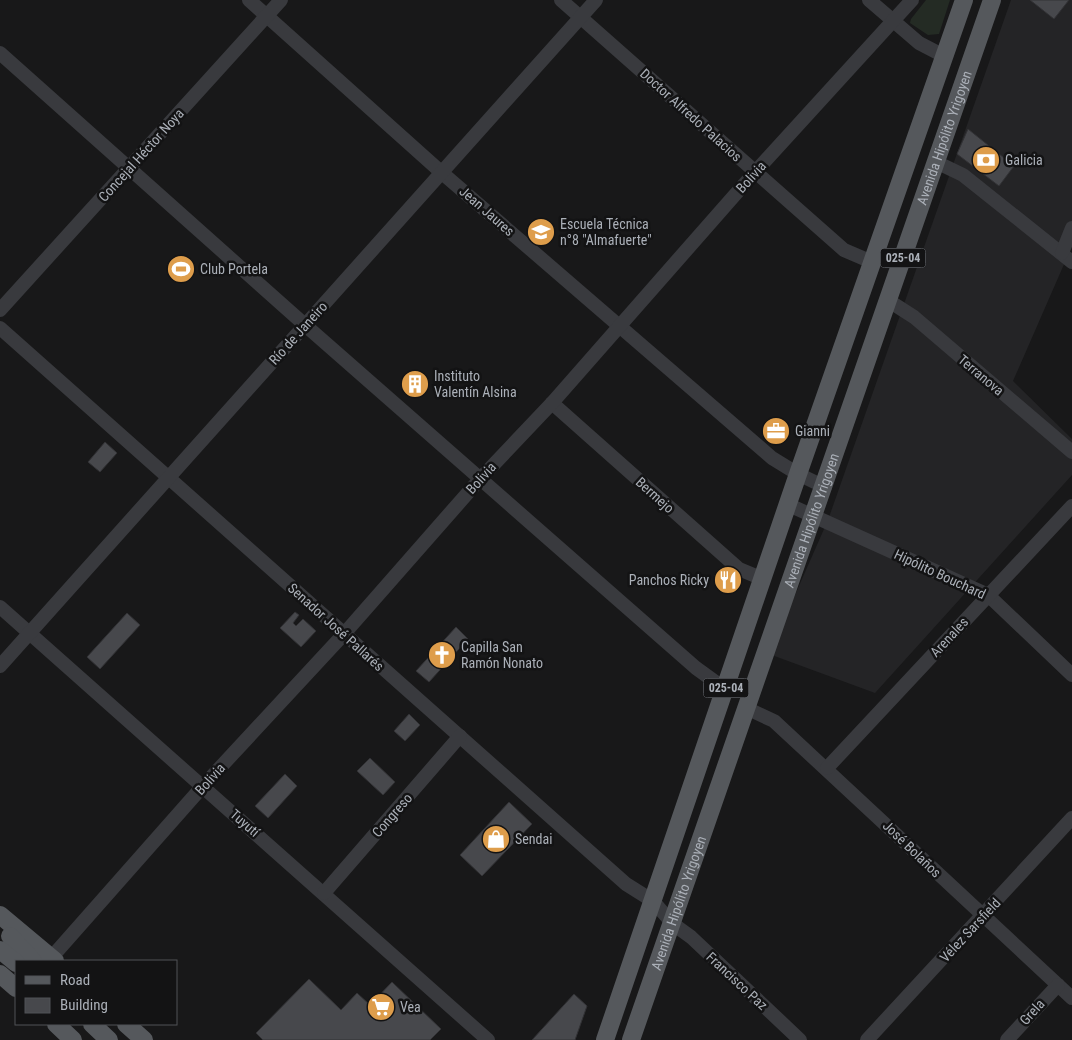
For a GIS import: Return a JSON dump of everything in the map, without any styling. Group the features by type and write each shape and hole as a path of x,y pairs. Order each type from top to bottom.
{"main road":[{"name":"Avenida Hipólito Yrigoyen","path":"605,1040 654,901 798,474 964,0"},
{"name":"Avenida Hipólito Yrigoyen","path":"631,1040 673,924 992,0"},
{"path":"0,915 53,960"},
{"path":"0,924 32,960"},
{"path":"0,950 15,962"},
{"path":"0,974 15,987"},
{"path":"57,1025 73,1040"},
{"path":"93,1025 109,1040"},
{"path":"127,1025 144,1040"}],"street":[{"name":"Jean Jaures","path":"250,0 442,172 772,458 798,474 825,486"},
{"name":"Concejal Héctor Noya","path":"0,310 281,0"},
{"name":"Doctor Alfredo Palacios","path":"561,0 844,250 872,262"},
{"name":"Río de Janeiro","path":"0,666 596,0"},
{"path":"869,0 919,44 944,56"},
{"name":"Bolivia","path":"53,960 203,786 343,635 480,479 552,403 755,172 912,0"},
{"path":"0,53 480,479 696,668 725,688"},
{"path":"936,162 963,175 1067,258 1072,228"},
{"name":"Terranova","path":"888,301 914,318 1072,452"},
{"name":"Senador José Pallarés","path":"0,328 169,477 343,635 626,884 654,901 673,924"},
{"name":"Bermejo","path":"552,403 739,569 763,579"},
{"path":"789,505 814,516"},
{"name":"Arenales","path":"827,768 1072,506"},
{"name":"Hipólito Bouchard","path":"814,516 988,595 1072,675"},
{"name":"Tuyutí","path":"0,607 488,1040"},
{"name":"José Bolaños","path":"746,708 774,721 827,768 1072,998"},
{"name":"Congreso","path":"324,893 460,736"},
{"name":"Vélez Sarsfield","path":"867,1040 1072,818"},
{"name":"Francisco Paz","path":"673,924 691,937 800,1040"},
{"name":"Grela","path":"1007,1040 1058,985"}],"shaded area":[{"path":"926,0 950,0 939,34 928,35 910,23"},
{"path":"1011,0 1072,0 1072,246 1013,381 1072,439 1072,475 875,693 769,654 828,520"}],"building":[{"path":"1030,0 1069,0 1054,19"},
{"name":"Galicia","path":"968,129 1014,166 999,186 957,154"},
{"name":"Instituto Valentín Alsina","path":"413,371 428,383 417,397 402,385"},
{"path":"105,442 117,453 100,472 88,462"},
{"path":"295,612 299,615 293,623 296,626 303,619 316,631 301,647 280,628"},
{"path":"127,613 140,625 100,669 87,657"},
{"name":"Capilla San Ramón Nonato","path":"456,627 468,639 429,682 416,671"},
{"path":"409,714 420,725 405,741 394,731"},
{"path":"370,758 395,782 383,795 357,771"},
{"path":"285,774 297,786 268,818 255,806"},
{"name":"Sendai","path":"509,802 532,824 482,876 460,855"},
{"name":"Vea","path":"309,979 341,1010 357,993 370,1005 392,982 441,1029 430,1040 263,1040 256,1033"},
{"path":"574,994 587,1006 575,1040 532,1040"}],"place":[{"name":"Galicia","path":"986,160"},
{"name":"Escuela Técnica n°8 \"Almafuerte\"","path":"541,232"},
{"name":"Club Portela","path":"181,269"},
{"name":"Instituto Valentín Alsina","path":"415,384"},
{"name":"Gianni","path":"776,431"},
{"name":"Panchos Ricky","path":"728,580"},
{"name":"Capilla San Ramón Nonato","path":"442,655"},
{"name":"Sendai","path":"496,839"},
{"name":"Vea","path":"381,1007"}]}
